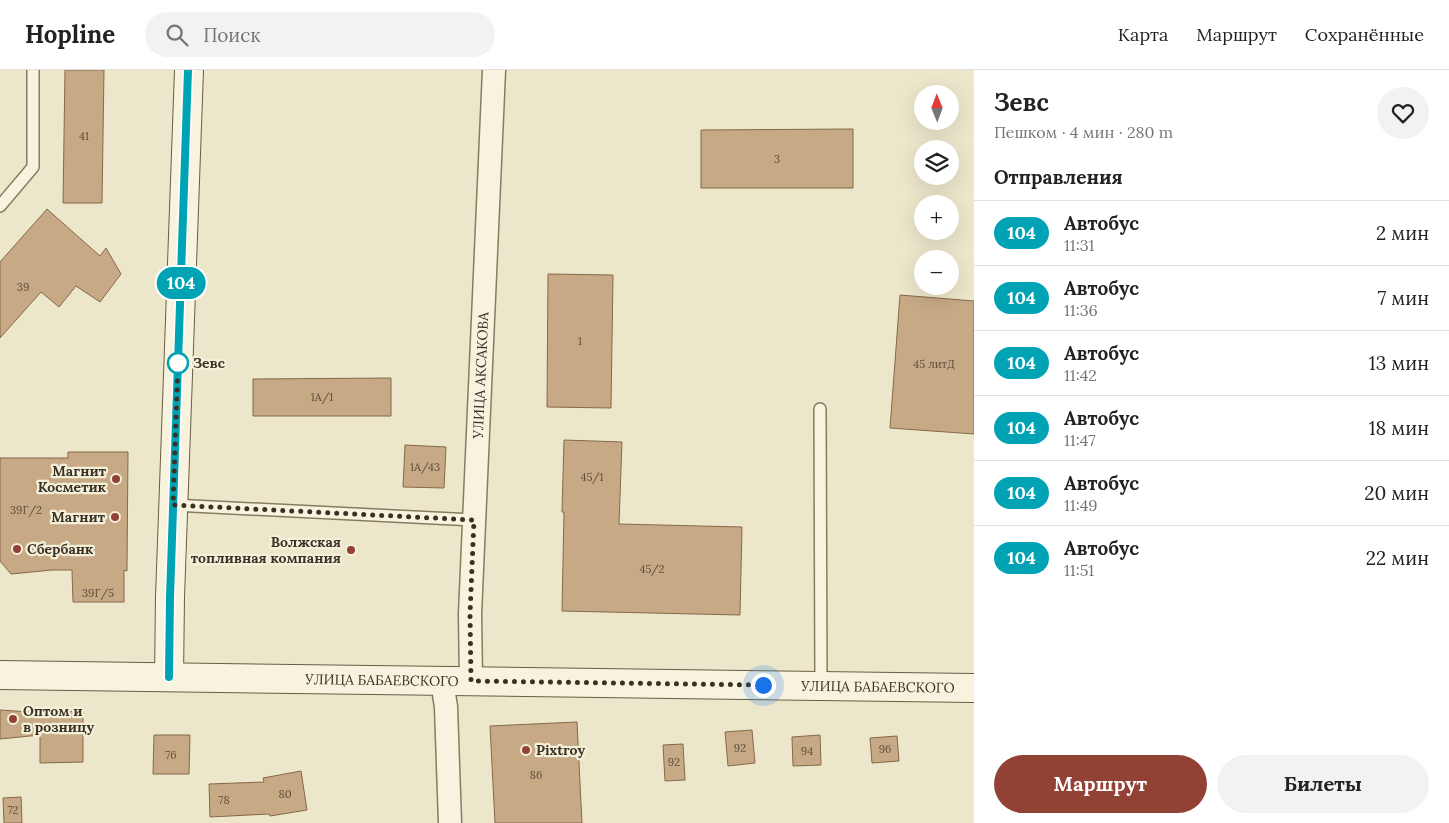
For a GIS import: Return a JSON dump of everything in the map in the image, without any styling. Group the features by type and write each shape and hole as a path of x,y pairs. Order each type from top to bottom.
{"main road":[{"path":"169,677 188,70"},
{"name":"УЛИЦА БАБАЕВСКОГО","path":"0,675 974,688"}],"street":[{"name":"УЛИЦА АКСАКОВА","path":"471,681 470,614 494,70"},
{"path":"442,681 446,707 450,823"}],"lane":[{"path":"0,206 33,168 33,70"},
{"path":"820,409 821,686"},
{"path":"173,505 474,520"}],"building":[{"path":"65,70 104,70 102,203 63,203"},
{"path":"853,129 853,188 701,188 701,130"},
{"path":"47,209 100,256 106,248 121,274 100,302 76,286 59,307 41,292 0,338 0,262"},
{"path":"548,274 613,275 611,408 547,407"},
{"path":"900,295 974,301 974,434 890,428"},
{"path":"391,378 391,416 253,416 253,379"},
{"path":"564,440 622,442 619,524 742,527 740,615 562,611"},
{"path":"405,445 446,447 444,488 403,487"},
{"path":"68,452 128,452 127,571 124,570 124,602 73,602 72,570 11,574 0,561 0,458 68,458"},
{"path":"0,710 30,712 83,711 83,762 40,763 40,735 0,739"},
{"path":"577,722 582,823 495,823 490,726"},
{"path":"752,730 755,763 728,766 725,732"},
{"path":"154,735 190,735 189,774 153,774"},
{"path":"820,735 821,765 793,766 792,737"},
{"path":"897,736 899,761 872,763 870,738"},
{"path":"683,744 685,780 665,781 663,745"},
{"path":"301,771 307,810 270,816 269,814 210,817 209,784 264,782 263,778"},
{"path":"21,797 22,823 4,823 3,798"}],"bus line":[{"name":"104","path":"169,677 170,597 188,70"}],"place":[{"name":"Зевс","path":"178,363"},
{"name":"Магнит Косметик","path":"116,479"},
{"name":"Магнит","path":"115,517"},
{"name":"Сбербанк","path":"17,549"},
{"name":"Волжская топливная компания","path":"351,550"},
{"name":"Оптом и в розницу","path":"13,719"},
{"name":"Pixtroy","path":"526,750"}],"route":[{"path":"178,363 173,505 474,520 470,614 471,681 763,685"}]}
